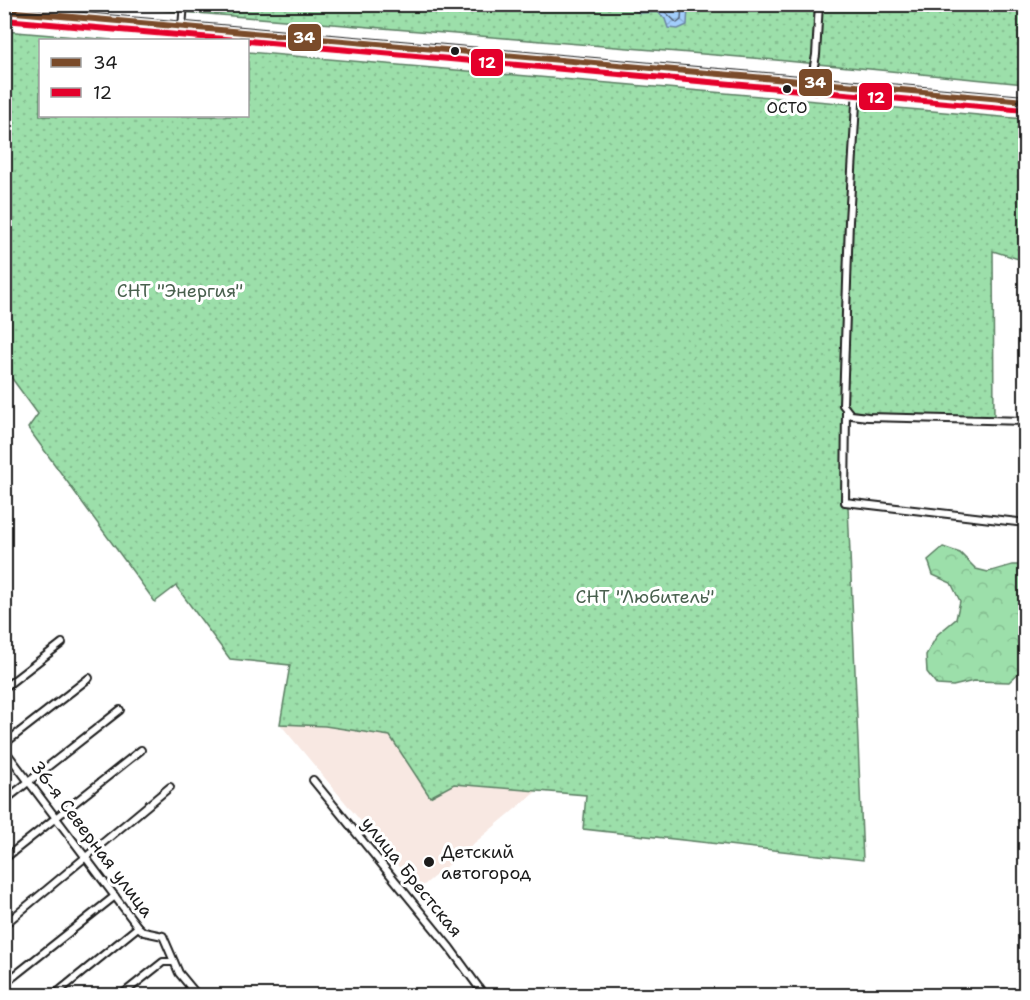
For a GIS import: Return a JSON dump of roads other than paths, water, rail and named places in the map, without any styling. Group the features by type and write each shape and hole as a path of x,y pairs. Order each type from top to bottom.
{"main road":[{"path":"4,11 1026,101"}],"street":[{"path":"182,27 184,4"},
{"path":"811,82 815,61 819,4"},
{"path":"857,87 843,362 843,399 846,411 845,502 1026,523"},
{"path":"846,411 852,415 868,417 1026,421"},
{"path":"4,688 62,643"},
{"path":"4,744 89,678"},
{"path":"4,801 120,710"},
{"name":"36-я Северная улица","path":"4,749 138,927 144,932 163,936 174,962 198,996"},
{"path":"4,859 141,750"},
{"name":"улица Брестская","path":"313,780 450,948 485,996"},
{"path":"4,925 170,787"},
{"path":"4,984 115,896"},
{"path":"53,996 138,927"},
{"path":"120,996 163,962 174,962"},
{"path":"182,996 191,988"}],"water":[{"path":"631,5 688,5 687,25 678,29 668,28 665,19 658,12 640,13 632,9"}],"place":[{"name":"ОСТО","path":"787,89"},
{"name":"Детский автогород","path":"429,862"}],"park label":[{"name":"СНТ \"Энергия\"","path":"180,291"},
{"name":"СНТ \"Любитель\"","path":"645,597"}]}
